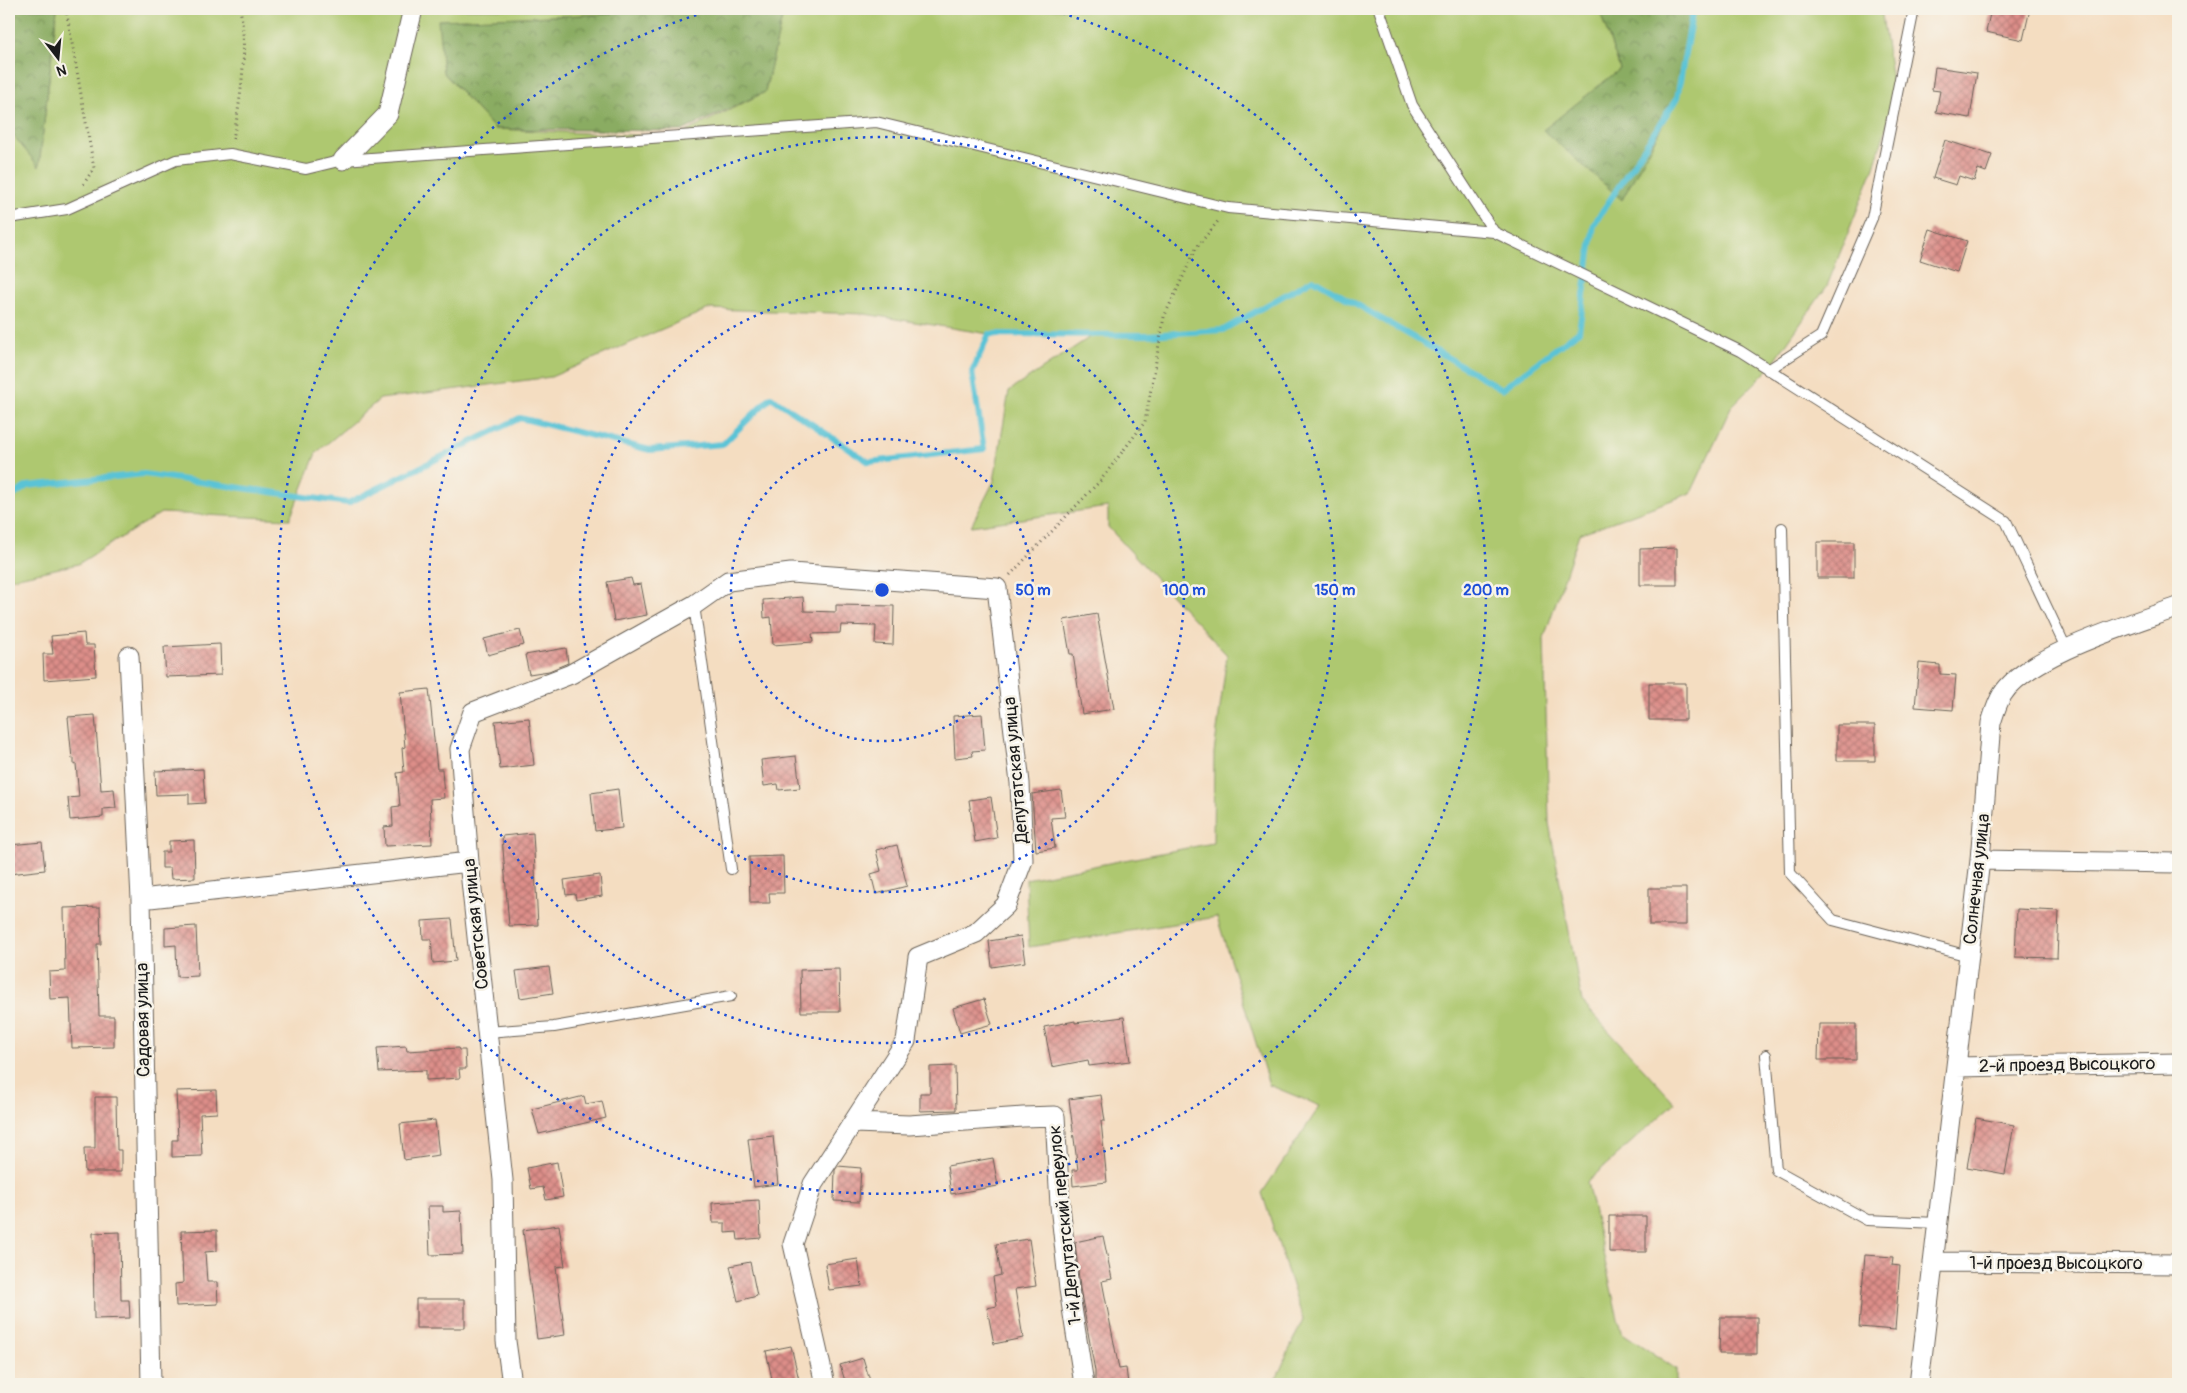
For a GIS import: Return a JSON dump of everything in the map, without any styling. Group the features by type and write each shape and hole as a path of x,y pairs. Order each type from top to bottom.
{"street":[{"path":"343,160 388,114 413,9"},
{"path":"694,605 728,581 791,573 997,588"},
{"name":"Депутатская улица","path":"825,1384 793,1244 813,1184 906,1041 918,957 976,933 1006,905 1023,860 1020,783 997,588"},
{"name":"Советская улица","path":"512,1384 506,1341 503,1180 469,862 460,749 473,712 571,674 694,605"},
{"name":"Солнечная улица","path":"1919,1384 1980,860 1991,723 2002,694 2019,677 2066,648 2178,606"},
{"name":"Садовая улица","path":"128,656 141,899 151,1384"},
{"path":"1980,860 2178,863"},
{"path":"141,899 469,862"},
{"name":"2-й проезд Высоцкого","path":"1956,1067 2178,1063"},
{"name":"1-й Депутатский переулок","path":"854,1123 909,1125 1023,1116 1055,1116 1060,1205 1069,1289 1084,1384"},
{"name":"1-й проезд Высоцкого","path":"1933,1262 2178,1264"}],"lane":[{"path":"1380,9 1412,105 1494,232"},
{"path":"1768,370 1820,336 1872,218 1914,9"},
{"path":"9,218 67,209 176,160 230,154 306,169 343,160 876,122 1228,208 1494,232 1740,351 2006,521 2066,648"},
{"path":"1782,528 1790,873 1833,920 1969,956"},
{"path":"694,605 731,869"},
{"path":"487,1032 554,1027 731,996"},
{"path":"1766,1055 1776,1170 1867,1220 1938,1223"}],"path":[{"path":"66,9 94,168 67,209"},
{"path":"230,154 238,115 244,32 240,9"},
{"path":"997,588 1100,481 1145,422 1163,321 1197,247 1228,208"}],"green space":[{"path":"9,9 57,9 39,167 9,130"},
{"path":"57,9 613,9 614,14 439,20 443,72 495,129 676,137 765,92 784,9 1599,9 1620,69 1677,98 1693,9 1881,9 1895,100 1874,167 1827,286 1768,370 1731,407 1691,493 1579,534 1544,638 1549,823 1582,1002 1675,1103 1587,1182 1621,1332 1676,1369 1676,1384 1274,1384 1303,1319 1262,1193 1320,1106 1269,1085 1217,917 1029,947 1026,879 1213,843 1214,753 1227,655 1108,527 1108,507 971,526 994,481 1009,391 1093,335 989,334 865,314 709,309 551,377 380,399 316,453 290,519 161,513 78,564 9,579 9,130 39,166"},
{"path":"613,9 784,9 765,92 682,131 495,129 443,72 438,20 613,14"},
{"path":"1599,9 1693,9 1677,98 1622,200 1543,130 1620,69"}],"building":[{"path":"1991,9 2030,9 2023,40 1986,32"},
{"path":"1935,67 1977,73 1970,118 1936,112 1940,91 1932,90"},
{"path":"1945,140 1992,155 1986,172 1978,169 1974,181 1959,176 1956,185 1933,178"},
{"path":"1930,229 1967,241 1957,272 1920,260"},
{"path":"1817,542 1854,542 1854,578 1817,578"},
{"path":"1677,548 1677,585 1640,585 1640,549"},
{"path":"631,578 633,585 641,584 647,615 614,621 607,582"},
{"path":"803,597 804,611 836,612 836,605 894,606 893,645 875,644 876,626 841,625 840,633 812,634 813,642 773,645 771,617 764,618 763,600"},
{"path":"1097,614 1114,709 1082,714 1073,654 1070,654 1064,620"},
{"path":"520,630 524,645 488,655 484,639"},
{"path":"84,633 85,645 94,645 96,676 44,680 43,654 53,654 51,636"},
{"path":"220,644 221,675 166,677 164,647"},
{"path":"566,648 568,663 549,671 529,674 525,655"},
{"path":"1919,663 1940,665 1940,674 1956,675 1953,710 1915,707"},
{"path":"1649,683 1686,683 1686,720 1649,720"},
{"path":"429,689 437,769 442,769 444,798 430,799 432,844 385,846 384,827 393,826 392,807 400,806 397,773 404,772 402,748 405,747 400,692"},
{"path":"982,714 985,750 972,751 973,756 955,758 953,716"},
{"path":"95,715 101,790 114,789 116,808 103,809 103,817 70,820 68,798 79,797 76,764 74,765 74,758 72,759 68,717"},
{"path":"529,718 534,765 500,769 495,721"},
{"path":"1837,725 1875,725 1875,761 1837,761"},
{"path":"796,756 800,788 779,790 778,784 764,786 761,760"},
{"path":"203,769 205,803 189,804 189,794 156,795 155,771"},
{"path":"618,789 622,828 595,831 591,793"},
{"path":"1061,790 1065,817 1051,818 1055,848 1036,851 1032,794"},
{"path":"991,797 997,838 975,842 969,800"},
{"path":"533,833 538,925 509,926 502,836"},
{"path":"194,840 195,878 171,879 170,868 162,868 162,852 169,852 169,841"},
{"path":"42,842 45,870 9,874 9,845"},
{"path":"897,845 907,886 876,894 871,874 881,871 876,850"},
{"path":"783,856 784,893 769,893 770,903 750,903 749,857"},
{"path":"600,875 602,896 576,900 575,894 566,895 564,880"},
{"path":"1649,888 1686,888 1686,925 1649,925"},
{"path":"100,907 101,944 97,944 99,1016 114,1016 114,1047 72,1048 70,998 50,999 49,972 65,971 64,908"},
{"path":"2017,909 2059,911 2057,958 2015,957"},
{"path":"452,919 456,961 433,963 431,939 423,939 422,921"},
{"path":"196,926 198,976 177,977 176,945 165,946 165,928"},
{"path":"1021,936 1025,962 992,967 989,941"},
{"path":"549,967 553,993 520,998 516,971"},
{"path":"839,969 840,1012 801,1012 800,970"},
{"path":"984,999 992,1024 960,1033 953,1008"},
{"path":"1124,1017 1130,1061 1089,1066 1088,1060 1052,1067 1044,1027 1075,1021 1075,1023"},
{"path":"1819,1024 1856,1024 1856,1060 1818,1060"},
{"path":"406,1046 407,1051 458,1048 459,1050 465,1050 466,1069 459,1069 460,1078 426,1080 426,1070 379,1072 377,1048"},
{"path":"955,1066 956,1110 920,1111 920,1093 930,1093 930,1067"},
{"path":"216,1090 217,1113 200,1114 202,1156 172,1157 172,1140 178,1140 176,1091"},
{"path":"1101,1095 1105,1121 1101,1121 1107,1182 1073,1186 1072,1170 1078,1170 1069,1099"},
{"path":"584,1096 586,1104 602,1101 606,1118 539,1134 532,1109"},
{"path":"95,1097 116,1097 117,1150 121,1150 121,1172 85,1172 84,1148 95,1148"},
{"path":"1976,1118 2014,1125 2005,1174 1967,1167"},
{"path":"435,1120 439,1155 404,1160 400,1124"},
{"path":"773,1136 778,1184 754,1187 748,1139"},
{"path":"993,1158 998,1186 951,1194 947,1166"},
{"path":"557,1162 563,1197 546,1200 543,1187 531,1189 527,1168"},
{"path":"838,1166 861,1168 859,1202 834,1201 835,1170"},
{"path":"759,1200 761,1238 738,1240 737,1232 725,1233 725,1223 713,1223 712,1203"},
{"path":"428,1206 443,1206 443,1212 461,1211 463,1254 430,1255"},
{"path":"1609,1216 1646,1216 1646,1252 1609,1252"},
{"path":"559,1225 565,1266 556,1267 565,1335 537,1339 523,1230"},
{"path":"217,1230 217,1251 205,1252 207,1282 217,1282 218,1304 176,1306 175,1284 183,1283 181,1231"},
{"path":"120,1232 121,1300 129,1300 130,1318 94,1319 93,1233"},
{"path":"1103,1236 1112,1279 1102,1281 1119,1369 1126,1368 1128,1384 1095,1384 1095,1371 1080,1288 1075,1242"},
{"path":"1029,1239 1036,1286 1015,1289 1023,1338 994,1344 987,1308 997,1306 993,1277 1001,1275 996,1244"},
{"path":"1865,1255 1893,1257 1892,1265 1900,1266 1895,1330 1859,1327"},
{"path":"858,1259 862,1286 829,1290 825,1264"},
{"path":"750,1262 757,1296 738,1301 730,1266"},
{"path":"416,1299 465,1299 465,1328 416,1328"},
{"path":"1720,1317 1757,1317 1757,1354 1719,1354"},
{"path":"791,1346 800,1384 773,1384 766,1351"},
{"path":"863,1358 871,1384 846,1384 840,1365"}],"waterway":[{"path":"9,499 27,486 144,474 348,503 520,418 650,450 723,444 771,397 869,462 984,449 972,372 989,334 1147,335 1223,330 1313,279 1502,389 1579,331 1594,224 1677,98 1693,9"}]}
